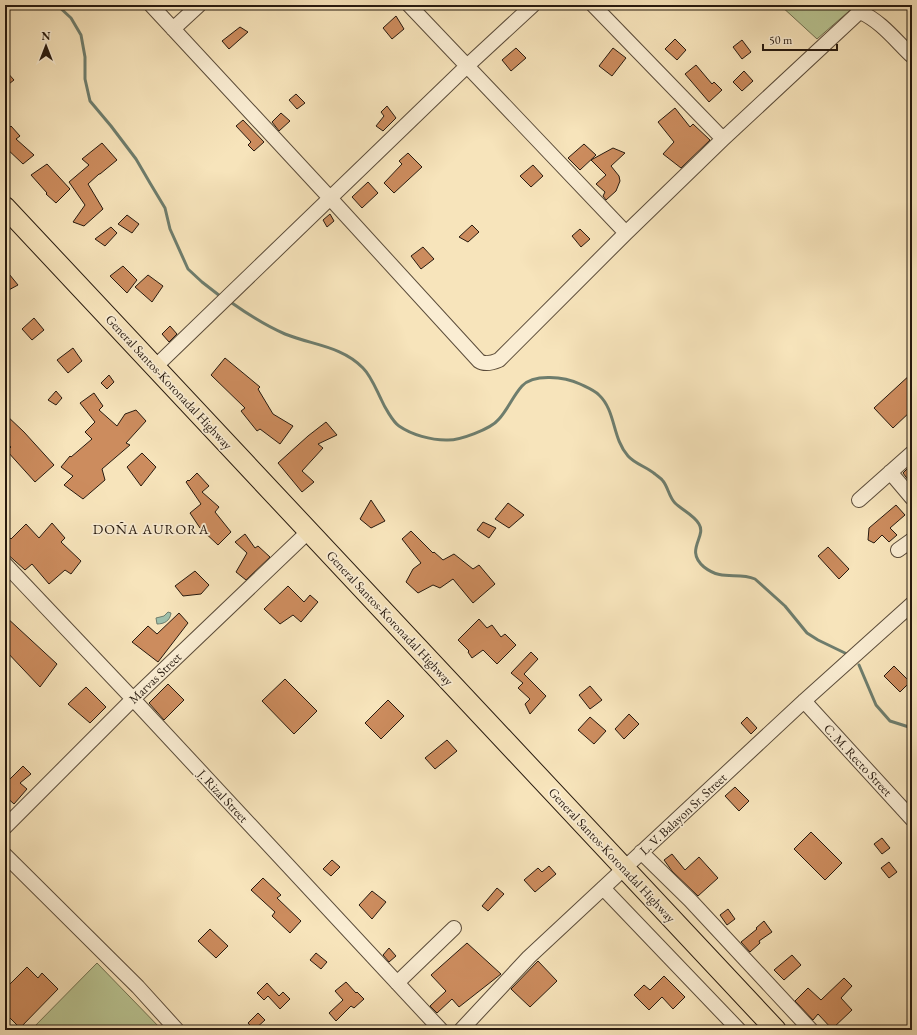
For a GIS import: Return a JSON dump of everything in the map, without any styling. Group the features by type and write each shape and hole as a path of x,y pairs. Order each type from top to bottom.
{"highway":[{"name":"General Santos-Koronadal Highway","path":"5,207 776,1030"}],"street":[{"path":"150,5 174,28 482,363 499,360 626,233 723,139 863,9 912,56"},
{"path":"174,28 199,5"},
{"path":"409,5 626,233"},
{"path":"155,367 532,5"},
{"path":"593,5 723,139"},
{"path":"859,500 912,453"},
{"path":"890,472 912,498"},
{"name":"Marvas Street","path":"5,827 133,699 309,531"},
{"path":"898,550 912,540"},
{"name":"J. Rizal Street","path":"5,564 133,699 441,1030"},
{"name":"L. V. Balayon Sr. Street","path":"461,1030 529,957 641,852 912,604"},
{"name":"C. M. Recto Street","path":"804,702 912,819"},
{"path":"641,852 690,900 811,1030"},
{"path":"5,855 138,987 177,1030"},
{"path":"603,888 739,1030"},
{"path":"397,983 454,928"}],"shaded area":[{"path":"780,5 856,5 817,39"},
{"path":"168,612 171,613 168,620 164,623 157,624 156,618 164,616"},
{"path":"97,963 162,1030 31,1030"}],"building":[{"path":"396,16 404,29 392,39 383,28"},
{"path":"240,27 248,32 229,49 222,41"},
{"path":"675,39 686,50 677,60 665,49"},
{"path":"742,40 751,52 742,59 733,47"},
{"path":"516,48 526,58 511,71 502,60"},
{"path":"613,48 626,58 612,76 599,66"},
{"path":"696,65 712,84 714,82 722,90 709,102 685,74"},
{"path":"5,70 14,80 5,87"},
{"path":"744,71 753,81 742,91 733,82"},
{"path":"296,94 305,103 297,109 289,100"},
{"path":"387,106 396,118 383,131 376,126 384,116 381,112"},
{"path":"675,108 690,127 693,124 710,140 681,168 663,154 674,142 658,122"},
{"path":"281,113 290,121 279,131 272,122"},
{"path":"243,120 264,142 254,151 248,145 251,142 236,126"},
{"path":"11,126 20,136 16,139 34,155 23,164 5,147 5,132"},
{"path":"102,143 117,160 88,184 103,209 84,226 73,222 85,205 69,182 89,165 82,159"},
{"path":"584,144 596,155 580,170 568,158"},
{"path":"613,148 625,153 611,166 619,176 620,181 616,191 606,200 603,196 605,192 596,184 606,175 591,160"},
{"path":"408,153 422,167 394,193 384,183 402,164 399,161"},
{"path":"47,164 70,189 56,203 46,194 47,193 31,175"},
{"path":"533,165 543,176 531,187 520,176"},
{"path":"368,182 378,193 362,208 352,197"},
{"path":"330,214 334,221 327,227 323,220"},
{"path":"127,215 139,224 132,233 118,224"},
{"path":"472,225 479,232 468,242 459,237"},
{"path":"111,227 117,233 105,246 95,239"},
{"path":"580,229 590,239 581,247 572,236"},
{"path":"423,247 434,259 421,269 411,256"},
{"path":"123,266 137,280 127,293 110,276"},
{"path":"5,269 18,285 5,292"},
{"path":"148,275 163,286 152,302 135,287"},
{"path":"34,318 44,330 32,340 22,329"},
{"path":"170,326 177,334 169,342 162,334"},
{"path":"73,348 82,361 68,373 57,360"},
{"path":"225,358 260,387 258,389 273,414 293,426 280,444 260,429 257,431 241,411 245,408 211,375"},
{"path":"912,373 912,410 893,428 874,408"},
{"path":"109,375 114,382 107,389 101,383"},
{"path":"56,391 62,398 56,405 48,400"},
{"path":"94,393 103,406 99,410 117,426 125,414 136,410 146,421 126,443 130,445 102,469 105,480 83,499 64,485 73,476 61,467 70,456 71,457 92,439 85,432 95,422 80,403"},
{"path":"5,414 24,432 54,465 35,482 7,451 11,447 5,442"},
{"path":"326,422 337,435 318,444 323,448 302,471 314,482 302,492 278,463"},
{"path":"142,453 156,467 141,486 127,467"},
{"path":"912,464 912,485 903,473"},
{"path":"197,473 209,486 202,492 219,507 215,512 231,532 218,545 200,528 190,513 201,504 186,482"},
{"path":"371,500 385,521 371,528 360,519"},
{"path":"508,503 524,515 509,528 495,519"},
{"path":"896,505 905,515 890,528 897,535 889,542 882,535 874,543 868,540 869,528"},
{"path":"483,522 496,528 489,538 477,530"},
{"path":"52,523 65,538 61,542 81,561 71,574 65,570 49,584 32,564 25,570 5,552 5,533 11,539 26,524 39,538"},
{"path":"411,531 433,553 434,552 443,560 454,554 473,569 479,565 495,584 473,603 453,579 440,588 433,585 418,593 406,582 413,569 421,563 402,539"},
{"path":"245,534 255,548 258,546 270,557 246,580 236,572 247,553 235,542"},
{"path":"828,547 849,569 839,579 818,556"},
{"path":"195,571 209,585 201,594 183,596 175,586"},
{"path":"288,586 304,602 310,595 318,602 301,622 293,615 280,624 264,609"},
{"path":"179,613 188,623 158,662 132,642 148,626 157,634"},
{"path":"5,616 57,664 40,687 5,650"},
{"path":"479,619 487,628 492,625 501,637 505,634 516,645 497,664 483,650 472,658 468,652 469,651 458,640"},
{"path":"531,652 538,659 524,674 546,696 530,714 525,704 530,699 518,688 523,683 511,673"},
{"path":"894,666 910,682 900,692 884,676"},
{"path":"285,679 317,711 294,734 262,701"},
{"path":"168,684 184,700 164,720 149,703"},
{"path":"590,686 602,700 590,709 579,695"},
{"path":"86,687 106,707 90,723 68,704"},
{"path":"388,700 404,716 381,739 365,723"},
{"path":"629,714 639,724 624,739 615,729"},
{"path":"590,717 606,731 594,744 578,730"},
{"path":"747,717 757,728 751,734 741,723"},
{"path":"447,740 457,751 435,769 425,758"},
{"path":"23,766 31,774 20,783 27,789 14,804 5,796 5,784"},
{"path":"735,787 749,801 739,811 725,796"},
{"path":"811,832 842,863 825,880 794,849"},
{"path":"882,838 890,848 882,854 874,844"},
{"path":"672,854 685,870 699,857 718,878 698,896 672,871 664,860"},
{"path":"332,860 340,867 331,876 323,869"},
{"path":"889,862 897,872 889,878 881,868"},
{"path":"549,866 556,874 535,892 524,880 538,868 542,872"},
{"path":"263,878 281,895 277,898 301,921 290,933 272,916 275,912 251,890"},
{"path":"497,888 504,894 488,911 482,906"},
{"path":"372,891 386,902 372,919 359,905"},
{"path":"728,909 735,919 727,925 720,915"},
{"path":"764,921 772,932 759,941 760,943 750,952 741,942"},
{"path":"210,929 228,946 216,958 198,941"},
{"path":"467,943 501,974 459,1007 452,999 437,1013 430,1006 446,991 431,975"},
{"path":"389,948 396,956 389,962 383,955"},
{"path":"316,953 327,962 321,969 310,960"},
{"path":"792,955 801,965 784,980 774,970"},
{"path":"538,961 557,981 530,1007 511,989"},
{"path":"27,967 38,978 42,973 58,989 20,1028 5,1013 5,989"},
{"path":"664,976 685,997 673,1009 662,997 649,1010 634,995 644,985 650,990"},
{"path":"844,978 852,986 841,998 852,1010 832,1029 818,1014 813,1020 795,1001 808,988 821,1000"},
{"path":"346,982 364,999 354,1008 351,1006 336,1021 329,1013 343,1000 335,991"},
{"path":"267,983 279,996 283,992 290,999 280,1009 268,996 264,1000 257,993"},
{"path":"258,1013 265,1020 254,1030 248,1023"}],"waterway":[{"path":"57,5 71,18 81,35 85,57 85,79 90,101 136,159 165,208 170,229 188,269 220,296"},
{"path":"232,303 278,331 295,338 336,350 355,361 368,375 391,418 404,429 428,438 446,440 459,439 489,427 499,419 522,386 534,379 558,378 580,384 592,390 604,401 619,441 628,456 661,479 665,483 673,501 699,524 701,529 696,549 698,561 704,567 717,574 742,576 755,579 785,606 807,633 847,654"},
{"path":"859,665 876,705 890,721 912,728"}],"district":[{"name":"DOÑA AURORA","path":"151,529"}]}
